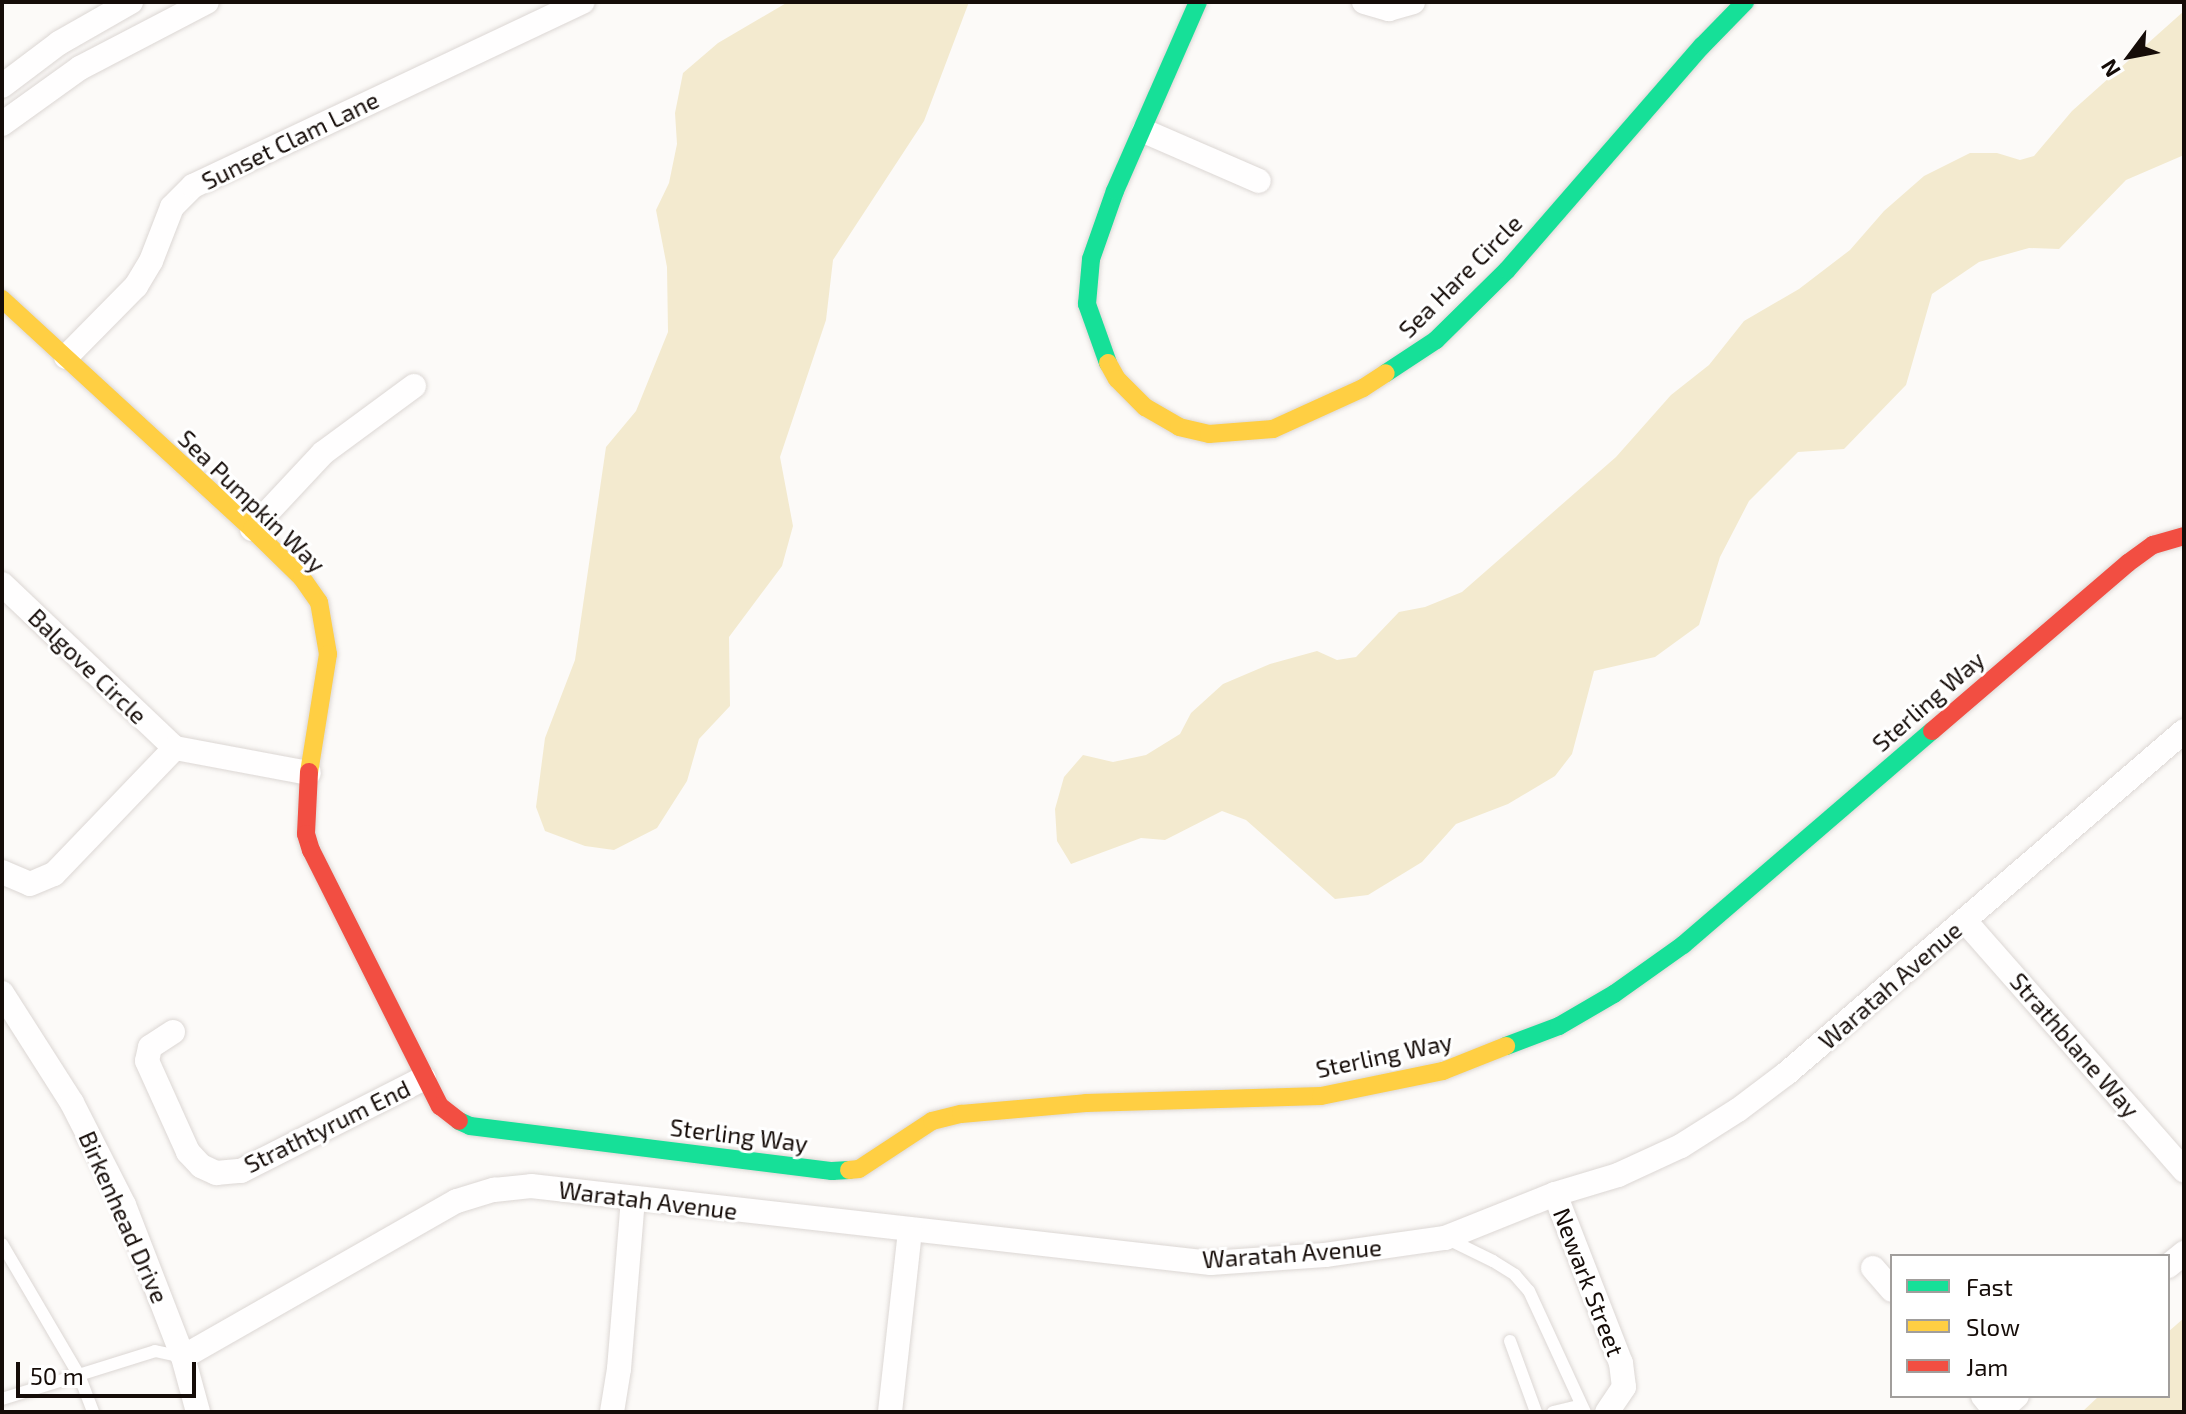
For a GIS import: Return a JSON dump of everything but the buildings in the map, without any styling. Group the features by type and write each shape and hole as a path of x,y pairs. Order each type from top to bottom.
{"street":[{"path":"2,86 59,43 131,2"},
{"name":"Sunset Clam Lane","path":"66,357 136,286 151,261 172,207 193,186 583,2"},
{"name":"Sea Hare Circle","path":"1198,2 1144,131 1115,191 1091,259 1087,304 1101,351 1117,379 1145,407 1179,427 1209,434 1273,429 1363,388 1436,340 1507,270 1702,46 1745,2"},
{"path":"1364,2 1389,9 1413,2"},
{"path":"2,124 80,68 194,5"},
{"path":"1144,131 1259,181"},
{"name":"Sea Pumpkin Way","path":"2,299 252,529 302,578 319,602 325,622 328,654 309,773 306,812 311,850 440,1106"},
{"path":"252,529 323,453 414,386"},
{"name":"Sterling Way","path":"440,1106 449,1116 470,1126 845,1171 859,1169 932,1121 961,1114 1086,1103 1321,1096 1443,1071 1559,1026 1614,994 1683,945 2128,563 2153,545 2184,536"},
{"name":"Balgove Circle","path":"2,584 175,748"},
{"name":"Waratah Avenue","path":"183,1357 457,1201 494,1190 531,1186 1211,1263 1325,1255 1445,1238 1555,1194 1618,1175 1681,1146 1738,1110 1787,1073 2181,739"},
{"path":"2,872 30,884 54,874 175,748 309,773"},
{"name":"Strathblane Way","path":"1965,921 2184,1170"},
{"name":"Birkenhead Drive","path":"2,993 36,1042 101,1156 124,1205 183,1357 198,1412"},
{"name":"Strathtyrum End","path":"173,1032 150,1047 147,1061 188,1152 201,1166 216,1173 241,1171 424,1078"},
{"name":"Newark Street","path":"1555,1194 1621,1363 1624,1387 1607,1412"},
{"path":"612,1412 619,1369 633,1199"},
{"path":"890,1412 910,1230"},
{"path":"1873,1268 1890,1288"},
{"path":"1998,1412 2015,1398"}],"lane":[{"path":"1445,1238 1493,1261 1515,1275 1529,1291 1582,1409 1553,1412"},
{"path":"2,1244 79,1375 93,1412"},
{"path":"1510,1341 1536,1412"},
{"path":"2,1399 155,1351 183,1357"}],"shaded area":[{"path":"788,2 969,2 924,121 833,260 826,320 780,457 793,526 782,566 729,637 730,706 699,739 687,781 657,828 614,850 585,846 545,831 536,807 545,738 575,660 606,447 636,411 668,332 667,267 656,210 669,183 677,144 675,113 683,73 718,43"},
{"path":"2184,11 2184,155 2126,180 2059,249 2029,248 1979,262 1932,294 1906,385 1844,449 1798,452 1749,501 1720,557 1699,625 1655,657 1594,671 1572,754 1555,776 1508,804 1456,824 1422,862 1368,895 1335,899 1246,820 1222,811 1165,840 1141,838 1071,864 1057,841 1055,809 1064,777 1083,755 1113,762 1146,755 1180,734 1191,713 1223,684 1270,664 1317,651 1337,660 1356,657 1399,612 1425,607 1462,592 1616,457 1671,395 1709,365 1744,321 1799,289 1850,250 1884,211 1924,176 1970,153 1997,153 2020,160 2034,156 2072,111"},
{"path":"2184,1318 2184,1412 2082,1412 2097,1398 2170,1398 2170,1330"}],"traffic: fast":[{"path":"1108,363 1087,304 1091,259 1115,191 1198,2"},
{"path":"1386,373 1436,340 1507,270 1702,46 1745,2"},
{"path":"1506,1046 1559,1026 1614,994 1683,945 1932,731"},
{"path":"459,1121 470,1126 832,1171 849,1170"}],"traffic: slow":[{"path":"2,299 252,529 302,578 319,602 328,654 309,772"},
{"path":"1108,363 1117,379 1145,407 1179,427 1209,434 1273,429 1363,388 1386,373"},
{"path":"849,1170 859,1169 932,1121 961,1114 1086,1103 1321,1096 1443,1071 1506,1046"}],"traffic: jam":[{"path":"1932,731 2128,563 2153,545 2184,536"},
{"path":"309,772 306,834 311,850 440,1106 459,1121"}]}
